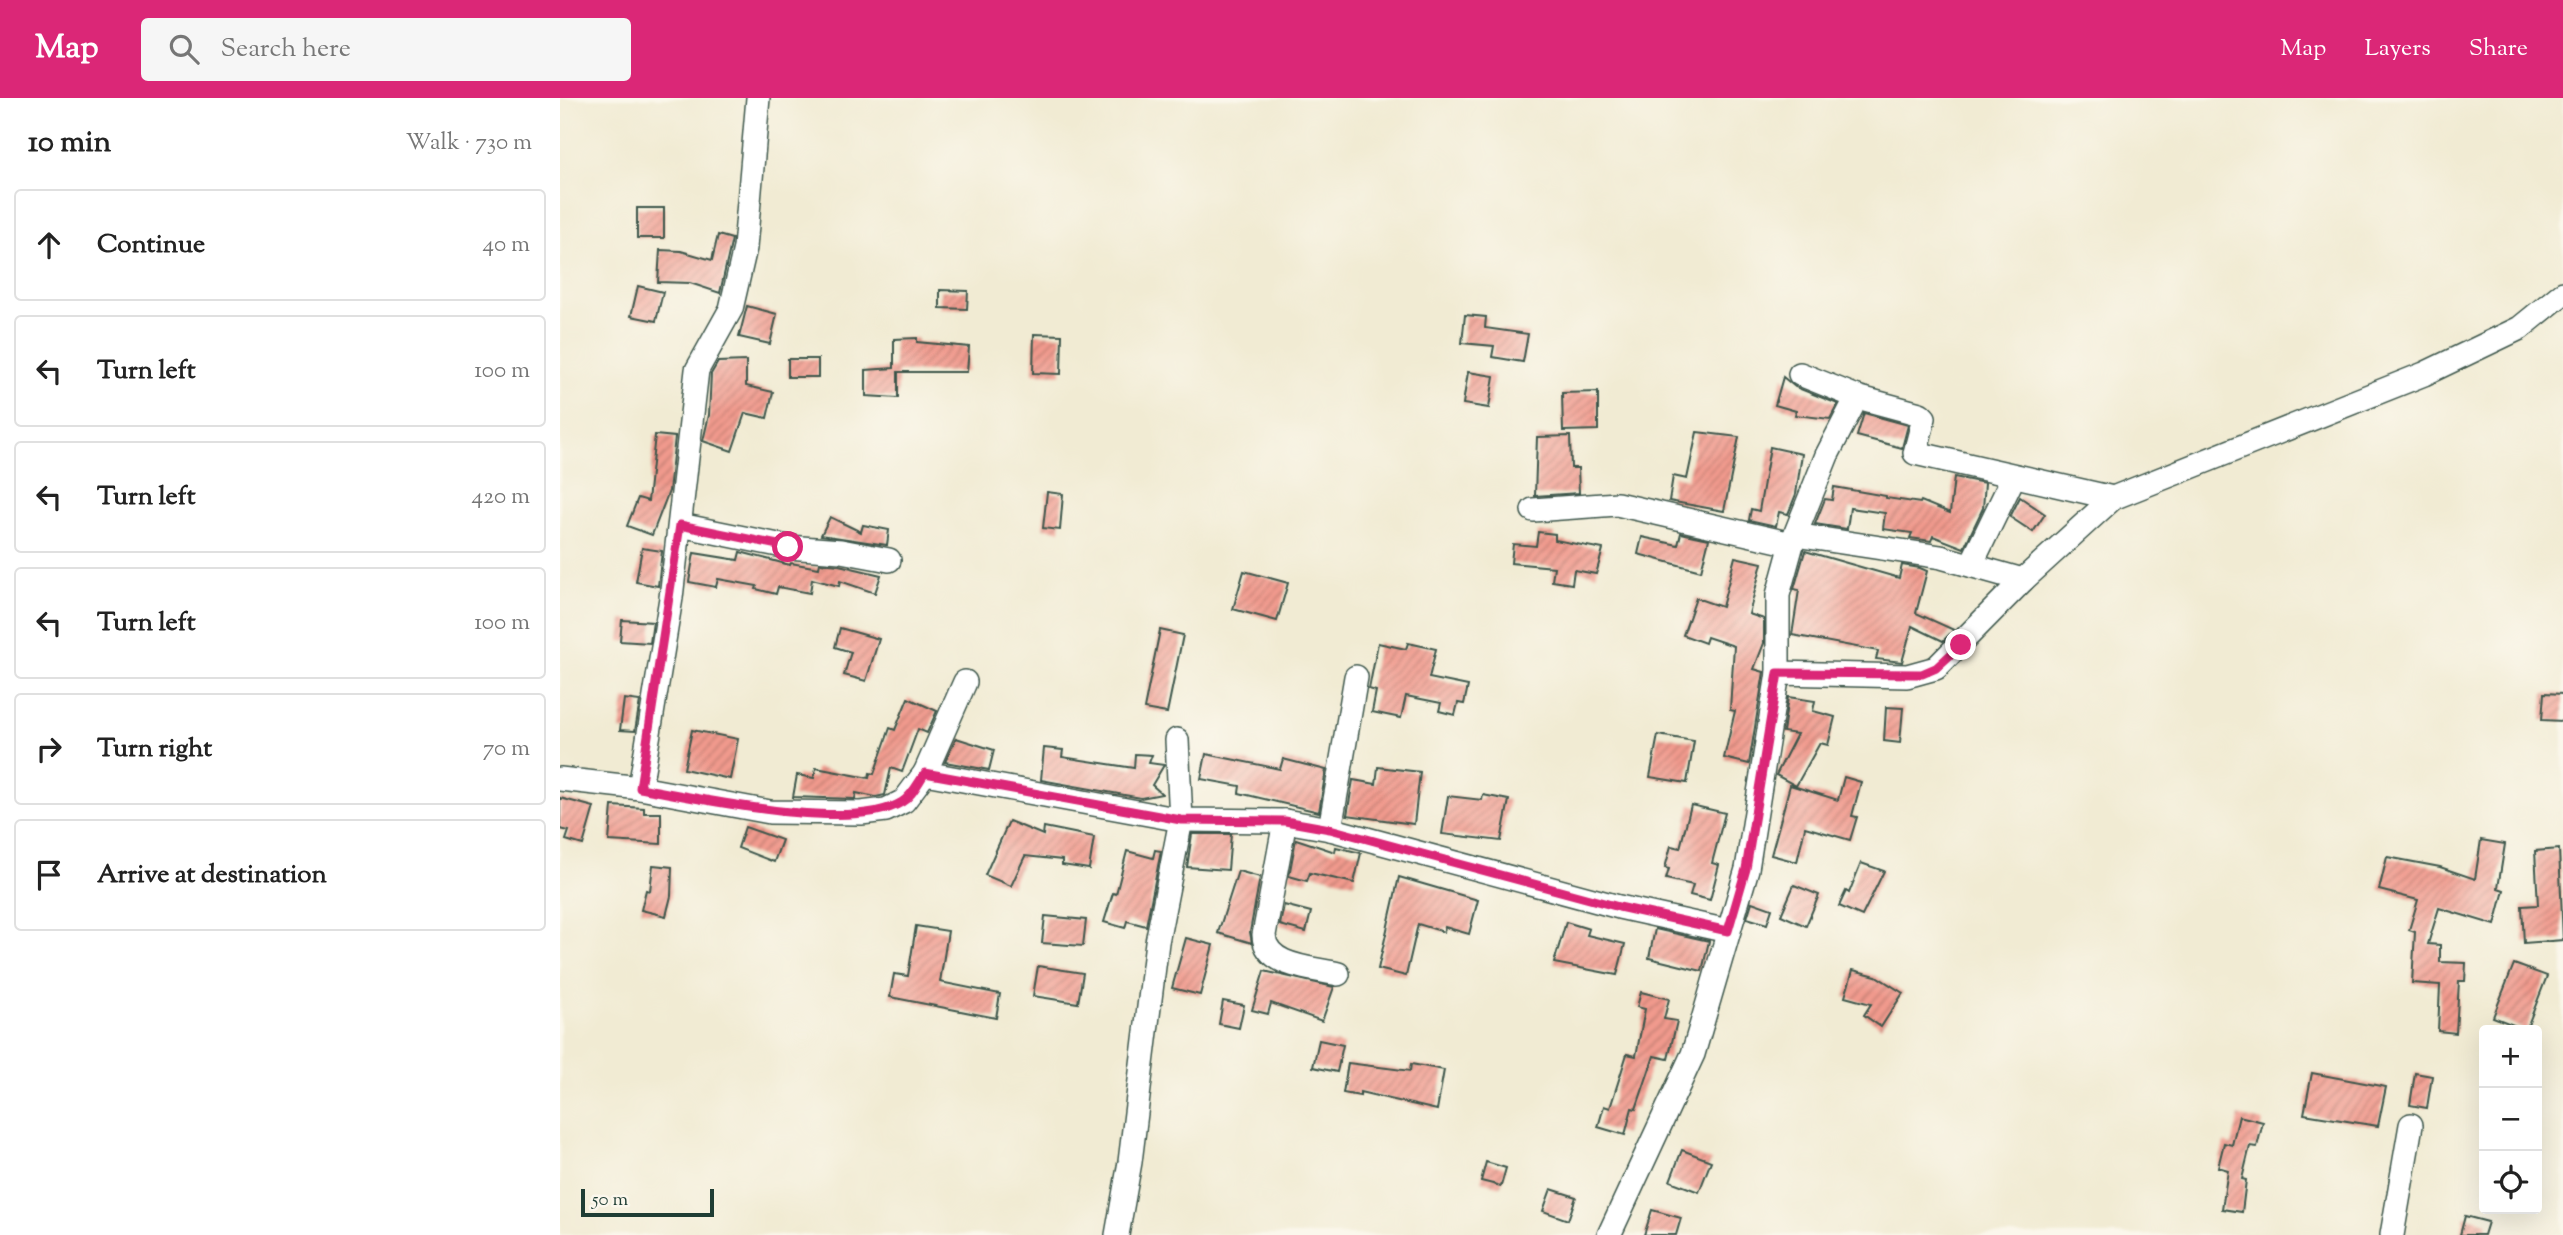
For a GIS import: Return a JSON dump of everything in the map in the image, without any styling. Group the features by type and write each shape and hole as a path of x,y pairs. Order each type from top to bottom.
{"street":[{"path":"640,788 680,525 697,370 731,309 745,248 758,98"},
{"path":"1778,673 1922,674 1936,668 2023,580 2113,498 2424,374 2520,328 2563,293"},
{"path":"1800,374 1857,397 1924,418 1915,453 2113,498"},
{"path":"1609,1235 1693,1054 1746,869 1778,673 1778,595 1793,540 1827,455 1857,397"},
{"path":"1971,565 2014,476"},
{"path":"1533,510 1617,504 1793,540 1880,545 1971,565 2023,580"},
{"path":"680,525 788,547 841,551 889,560"},
{"path":"1330,829 1356,677"},
{"path":"560,779 640,788 770,812 861,813 886,810 904,801 925,773 965,682"},
{"path":"1117,1235 1130,1161 1157,942 1181,820 1177,740"},
{"path":"925,773 1181,820 1285,821 1330,829 1619,907 1728,931"},
{"path":"1285,821 1264,934 1266,947 1276,958 1338,974"},
{"path":"2392,1235 2411,1125"}],"building":[{"path":"637,208 664,208 664,238 637,238"},
{"path":"718,235 732,239 720,293 690,283 658,282 660,250 681,251 712,260"},
{"path":"638,286 663,292 656,321 631,316"},
{"path":"940,290 968,291 967,309 940,308"},
{"path":"747,306 777,314 770,344 739,337"},
{"path":"1465,315 1486,317 1485,328 1528,334 1523,362 1492,357 1494,346 1462,343"},
{"path":"1034,334 1062,335 1061,374 1033,373"},
{"path":"917,338 917,342 969,347 967,372 898,372 898,398 866,396 866,370 894,368 894,339"},
{"path":"788,359 818,359 818,377 788,377"},
{"path":"746,361 746,386 773,392 767,418 745,413 732,451 703,441 709,415 711,374 718,362"},
{"path":"1468,372 1494,376 1489,408 1463,404"},
{"path":"1783,377 1795,387 1838,404 1830,419 1795,415 1796,411 1775,405"},
{"path":"1598,392 1598,430 1563,431 1562,393"},
{"path":"1864,413 1908,425 1902,448 1857,436"},
{"path":"1697,432 1739,437 1724,511 1669,501 1673,476 1687,479"},
{"path":"655,435 675,437 669,491 652,535 627,526 638,498 648,501"},
{"path":"1570,436 1571,468 1578,468 1579,493 1535,496 1537,437"},
{"path":"1770,447 1802,454 1796,494 1788,514 1779,512 1776,526 1749,520 1751,509 1759,511"},
{"path":"1954,477 1985,483 1983,508 1964,548 1933,536 1931,541 1910,538 1912,533 1883,529 1885,513 1850,508 1847,529 1815,524 1825,499 1832,500 1834,487 1886,498 1921,501 1950,513"},
{"path":"1047,492 1063,494 1060,530 1043,528"},
{"path":"2020,497 2045,514 2033,532 2010,517"},
{"path":"830,517 861,532 863,525 889,530 887,545 821,535"},
{"path":"1538,532 1555,534 1555,540 1603,549 1596,574 1574,570 1572,584 1552,581 1554,567 1511,563 1513,544 1536,546"},
{"path":"1681,533 1709,539 1701,571 1638,554 1642,537 1678,545"},
{"path":"642,548 662,551 658,586 636,582"},
{"path":"1805,551 1899,578 1902,565 1927,571 1916,613 1954,630 1943,641 1912,626 1902,662 1876,659 1878,651 1792,635 1799,590 1794,589"},
{"path":"740,552 790,565 819,568 820,563 839,565 881,575 875,593 840,581 839,586 812,579 810,593 778,587 776,594 756,589 757,586 718,579 716,587 689,582 694,553 738,560"},
{"path":"1735,557 1762,563 1749,614 1764,619 1764,643 1754,669 1764,672 1749,764 1724,758 1735,711 1730,710 1734,646 1707,637 1705,643 1683,635 1696,598 1722,607"},
{"path":"1244,571 1288,583 1277,621 1233,609"},
{"path":"622,620 653,622 650,643 620,641"},
{"path":"840,628 879,639 866,681 844,675 851,652 835,647"},
{"path":"1160,630 1183,635 1167,713 1144,709"},
{"path":"1378,643 1406,649 1408,643 1436,649 1429,678 1468,686 1464,704 1458,703 1455,715 1439,711 1441,703 1406,696 1401,718 1372,712 1376,691 1369,689"},
{"path":"2544,693 2563,694 2563,721 2542,720"},
{"path":"1788,697 1815,701 1813,711 1835,717 1828,745 1820,743 1796,786 1776,775 1797,734 1783,732"},
{"path":"908,698 937,711 927,733 918,729 902,772 891,768 885,795 876,797 856,793 855,799 793,797 797,775 814,778 816,768 869,778 870,773 874,774 890,728 895,730"},
{"path":"624,699 640,701 635,731 620,730"},
{"path":"1886,707 1903,708 1900,743 1884,741"},
{"path":"692,730 738,739 730,779 684,769"},
{"path":"1658,735 1694,741 1687,783 1650,777"},
{"path":"956,738 994,750 989,770 945,762"},
{"path":"1044,748 1063,750 1062,757 1134,768 1135,754 1152,755 1149,763 1164,765 1152,785 1162,794 1141,798 1041,780"},
{"path":"1206,754 1280,769 1283,759 1326,770 1319,812 1239,793 1240,786 1201,779"},
{"path":"1378,767 1420,772 1414,824 1347,815 1353,780 1376,784"},
{"path":"1844,777 1861,782 1852,816 1857,817 1850,840 1805,827 1797,862 1771,855 1790,785 1838,800"},
{"path":"1483,795 1509,800 1501,841 1442,834 1448,796 1482,800"},
{"path":"560,798 594,807 583,845 566,840 569,831 560,829"},
{"path":"1691,805 1725,813 1712,863 1719,865 1710,900 1690,895 1693,885 1666,879 1669,869 1665,868 1671,846 1680,848"},
{"path":"612,806 644,808 644,813 661,813 661,844 609,841"},
{"path":"1009,821 1043,835 1044,827 1094,837 1089,869 1062,865 1062,860 1025,856 1011,886 985,875"},
{"path":"745,827 782,840 774,862 738,848"},
{"path":"1192,834 1231,834 1228,870 1187,867"},
{"path":"1296,839 1335,852 1336,847 1361,853 1354,883 1310,873 1307,881 1289,876"},
{"path":"2481,840 2505,844 2498,888 2504,890 2495,925 2439,908 2428,944 2440,945 2440,962 2466,963 2465,981 2459,981 2456,1033 2438,1031 2440,985 2412,983 2415,932 2409,930 2418,900 2379,890 2387,857 2440,867 2475,879"},
{"path":"2559,849 2563,940 2524,943 2522,906 2538,905 2535,851"},
{"path":"1155,850 1161,851 1146,926 1127,921 1125,928 1104,922 1113,893 1116,894 1127,851 1153,858"},
{"path":"1861,863 1884,871 1862,916 1839,906 1846,891 1849,893"},
{"path":"653,865 672,867 671,896 666,916 641,910 646,890 650,891"},
{"path":"1238,871 1260,877 1250,932 1252,943 1218,933"},
{"path":"1399,877 1478,900 1469,934 1445,927 1444,932 1418,924 1406,976 1378,969"},
{"path":"1794,885 1819,895 1806,926 1781,915"},
{"path":"1752,902 1772,909 1767,924 1747,918"},
{"path":"1284,905 1311,912 1306,932 1280,925"},
{"path":"1045,916 1086,920 1083,946 1042,943"},
{"path":"1566,922 1589,929 1587,935 1625,944 1617,975 1554,963"},
{"path":"916,926 948,931 940,982 1000,994 996,1018 890,997 894,974 908,976"},
{"path":"1655,929 1709,941 1702,971 1649,958"},
{"path":"1186,938 1213,945 1200,995 1172,988"},
{"path":"2514,964 2547,976 2528,1025 2513,1025 2493,1017"},
{"path":"1038,966 1083,973 1078,1003 1033,996"},
{"path":"1853,970 1876,976 1903,993 1881,1027 1864,1015 1871,1004 1845,997"},
{"path":"1264,971 1334,987 1322,1021 1271,1003 1268,1014 1252,1010"},
{"path":"1641,992 1669,999 1664,1019 1677,1021 1668,1059 1654,1056 1636,1109 1632,1108 1625,1135 1598,1127 1604,1106 1610,1108 1627,1054 1636,1056 1645,1009 1637,1007"},
{"path":"1223,1001 1244,1005 1239,1028 1219,1024"},
{"path":"1319,1040 1343,1045 1337,1072 1313,1067"},
{"path":"1348,1063 1410,1071 1411,1064 1444,1070 1437,1110 1360,1092 1360,1096 1343,1093"},
{"path":"2312,1073 2386,1087 2378,1126 2304,1114"},
{"path":"2415,1073 2432,1076 2427,1108 2410,1105"},
{"path":"2239,1116 2263,1122 2257,1147 2250,1146 2242,1179 2246,1180 2242,1212 2222,1209 2228,1170 2218,1167 2224,1143 2232,1145"},
{"path":"1682,1150 1711,1161 1699,1192 1670,1181"},
{"path":"1486,1162 1506,1168 1501,1186 1481,1181"},
{"path":"1551,1189 1576,1197 1568,1220 1543,1211"},
{"path":"1652,1210 1681,1218 1676,1235 1644,1235"},
{"path":"2465,1216 2488,1222 2484,1235 2460,1235"}],"route":[{"path":"788,547 680,525 640,788 770,812 861,813 886,810 904,801 925,773 1181,820 1285,821 1330,829 1619,907 1728,931 1746,869 1778,673 1907,676 1922,674 1936,668 1961,645"}]}
